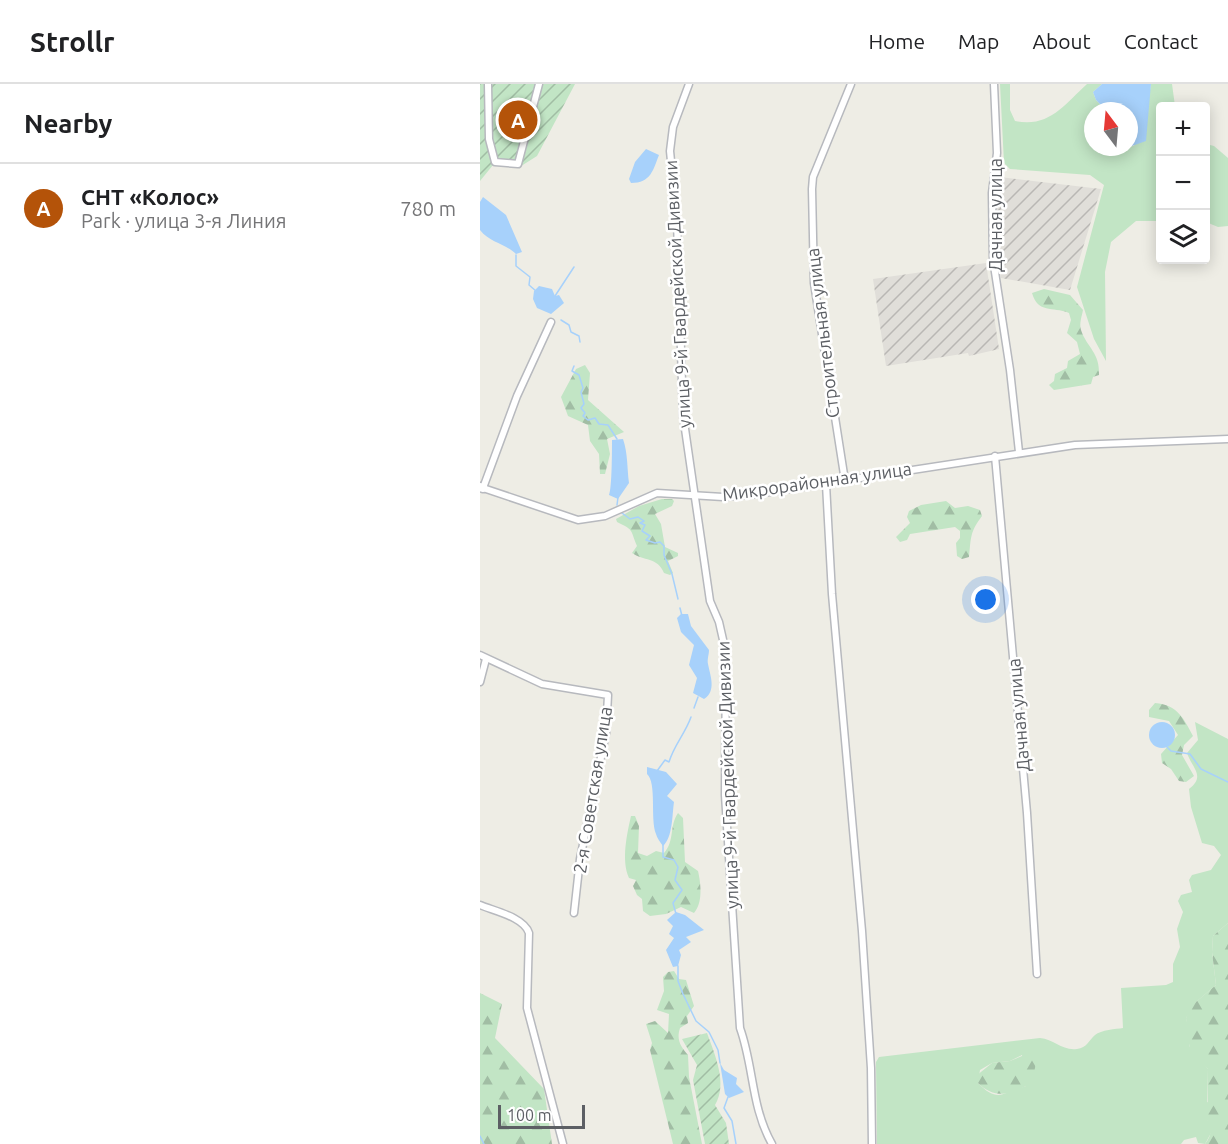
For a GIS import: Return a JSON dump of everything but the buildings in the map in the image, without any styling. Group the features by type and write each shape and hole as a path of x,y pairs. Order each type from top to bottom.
{"street":[{"path":"488,84 489,139 495,162 518,164 538,84"},
{"name":"улица 9-й Гвардейской Дивизии","path":"689,84 674,127 670,151 677,221 683,415 710,601 720,622 726,653 725,795 740,1028 749,1057 755,1104 772,1144"},
{"name":"Строительная улица","path":"844,481 813,283 812,189 813,177 851,84"},
{"name":"Дачная улица","path":"994,84 997,153 992,193 993,259 1010,370 1019,452"},
{"path":"481,487 517,396 551,322"},
{"name":"Микрорайонная улица","path":"481,487 578,520 605,516 657,493 750,495 1019,452 1089,444 1228,439"},
{"name":"Дачная улица","path":"995,456 1027,813 1037,974"},
{"path":"826,484 832,594 862,931 872,1144"},
{"path":"480,682 483,657"},
{"name":"2-я Советская улица","path":"483,657 542,684 608,695 606,733 580,859 574,913"},
{"path":"480,905 527,927 530,945 527,1008 563,1144"}],"shaded area":[{"path":"1000,177 1101,189 1070,290 1001,278 994,241"},
{"path":"986,263 999,349 969,356 968,353 886,366 873,279"}],"green space":[{"path":"480,84 575,84 537,156 518,168 493,165 480,181"},
{"path":"1000,84 1010,84 1010,110 1015,121 1027,122 1047,118 1055,113 1087,84 1102,84 1093,92 1098,102 1084,102 1084,156 1138,156 1138,134 1148,103 1151,84 1172,84 1174,102 1156,102 1156,221 1136,221 1111,242 1105,272 1106,361 1094,339 1077,287 1104,185 1090,175 1010,169 1004,163"},
{"path":"1210,145 1228,158 1228,226 1218,227 1210,224"},
{"path":"1044,289 1070,295 1083,310 1081,330 1099,367 1099,375 1093,377 1091,384 1054,390 1049,385 1054,381 1055,374 1067,368 1068,361 1080,354 1077,342 1067,333 1071,320 1069,313 1042,307 1035,300 1032,293"},
{"path":"585,365 590,373 588,400 624,432 607,439 610,454 605,474 600,474 599,454 590,441 588,425 568,416 561,397 576,369"},
{"path":"662,499 674,501 672,506 655,514 661,524 665,547 678,553 678,556 668,561 673,573 670,575 664,573 658,564 632,553 637,546 632,533 616,519 639,506"},
{"path":"946,501 955,508 968,506 980,510 982,516 972,535 969,557 962,559 957,556 956,543 960,538 960,531 955,527 910,534 907,540 900,542 896,537 910,523 907,517 909,511 921,505"},
{"path":"1155,703 1175,710 1193,736 1184,745 1182,755 1194,776 1186,782 1179,781 1171,769 1162,763 1161,754 1178,735 1169,721 1149,717 1149,710"},
{"path":"1195,722 1228,739 1228,923 1213,936 1212,952 1216,985 1196,1002 1186,1018 1189,1046 1208,1069 1207,1120 1212,1126 1205,1144 1198,1143 1196,1137 1184,1140 1181,1144 877,1144 876,1062 879,1057 1040,1038 1067,1048 1080,1048 1098,1033 1123,1028 1121,988 1166,985 1173,982 1173,964 1180,947 1177,929 1183,912 1178,901 1181,895 1192,892 1189,880 1192,875 1211,870 1221,855 1214,846 1202,843 1191,807 1189,789 1197,780 1197,776 1187,753 1198,740","holes":["1022,1055 1026,1086 996,1095 978,1083 980,1070 992,1063 1010,1061"]},
{"path":"678,813 683,818 685,862 698,871 699,904 694,913 681,907 666,914 650,916 643,911 642,899 637,895 633,886 636,880 629,878 625,863 625,847 631,816 635,816 639,826 638,853 647,856 656,851 664,853"},
{"path":"1228,923 1228,1144 1205,1144 1211,1130 1206,1118 1199,1110 1202,1104 1208,1102 1208,1069 1190,1052 1186,1018 1191,1006 1216,985 1212,952 1213,936"},
{"path":"674,971 679,979 686,980 694,1006 687,1016 688,1023 680,1028 679,1040 688,1055 689,1077 702,1144 673,1144 650,1050 652,1043 646,1024 655,1021 668,1033 669,1014 657,1010 664,991 663,977 668,972"},
{"path":"480,993 502,1004 495,1038 544,1089 552,1144 480,1144"},
{"path":"707,1033 719,1069 719,1097 715,1105 726,1123 729,1144 705,1144 693,1080 697,1065 682,1039"},
{"path":"1029,1053 1035,1056 1036,1063 1032,1082 1011,1093 1004,1094 991,1092 978,1083 976,1076 992,1063 1010,1061"}],"water":[{"path":"1102,84 1151,84 1146,141 1138,144 1138,102 1098,102 1093,92"},
{"path":"646,149 659,155 655,166 643,181 631,183 629,179 635,162"},
{"path":"483,197 506,215 522,252 516,254 488,238 480,230 480,202"},
{"path":"539,286 552,289 555,296 559,295 564,303 551,314 537,308 533,299 534,291"},
{"path":"623,439 629,483 618,499 609,495 612,440"},
{"path":"681,614 688,614 691,626 709,650 708,662 712,687 704,699 693,693 697,678 689,665 694,645 681,632 677,618"},
{"path":"1162,722 1171,726 1175,735 1171,744 1162,748 1153,744 1149,735 1153,726"},
{"path":"647,767 666,772 677,784 667,796 674,802 669,837 663,846 654,827 652,785 647,774"},
{"path":"676,912 685,915 704,930 686,937 691,942 679,950 681,955 678,966 673,967 666,950 674,938 669,934 673,926 667,920"},
{"path":"720,1063 724,1070 737,1078 736,1084 744,1092 729,1098 725,1094"}],"waterway":[{"path":"516,255 516,266 530,277 529,285 536,291"},
{"path":"555,296 574,267"},
{"path":"561,320 569,325 571,332 579,336 580,342"},
{"path":"574,366 572,371 579,375 583,388 581,392 584,404 581,408 585,413 583,416 588,420 595,418 599,424 608,425 617,439"},
{"path":"617,505 618,497"},
{"path":"622,513 630,519 638,517 644,521 640,523 645,525 642,531 650,536 646,540 660,542 664,546 664,555 672,574 678,599"},
{"path":"680,608 682,616"},
{"path":"694,708 698,697"},
{"path":"657,771 665,760 669,762 691,717"},
{"path":"1167,747 1171,751 1190,754 1201,769 1228,782"},
{"path":"663,844 663,857 674,860 678,867 675,880 682,890 673,903 676,914"},
{"path":"678,966 678,981 683,994 696,1021 709,1032 718,1050 720,1063"},
{"path":"728,1097 724,1108 732,1121 736,1144"},
{"path":"480,1136 484,1144"}],"place":[{"name":"СНТ «Колос»","path":"518,120"}]}
